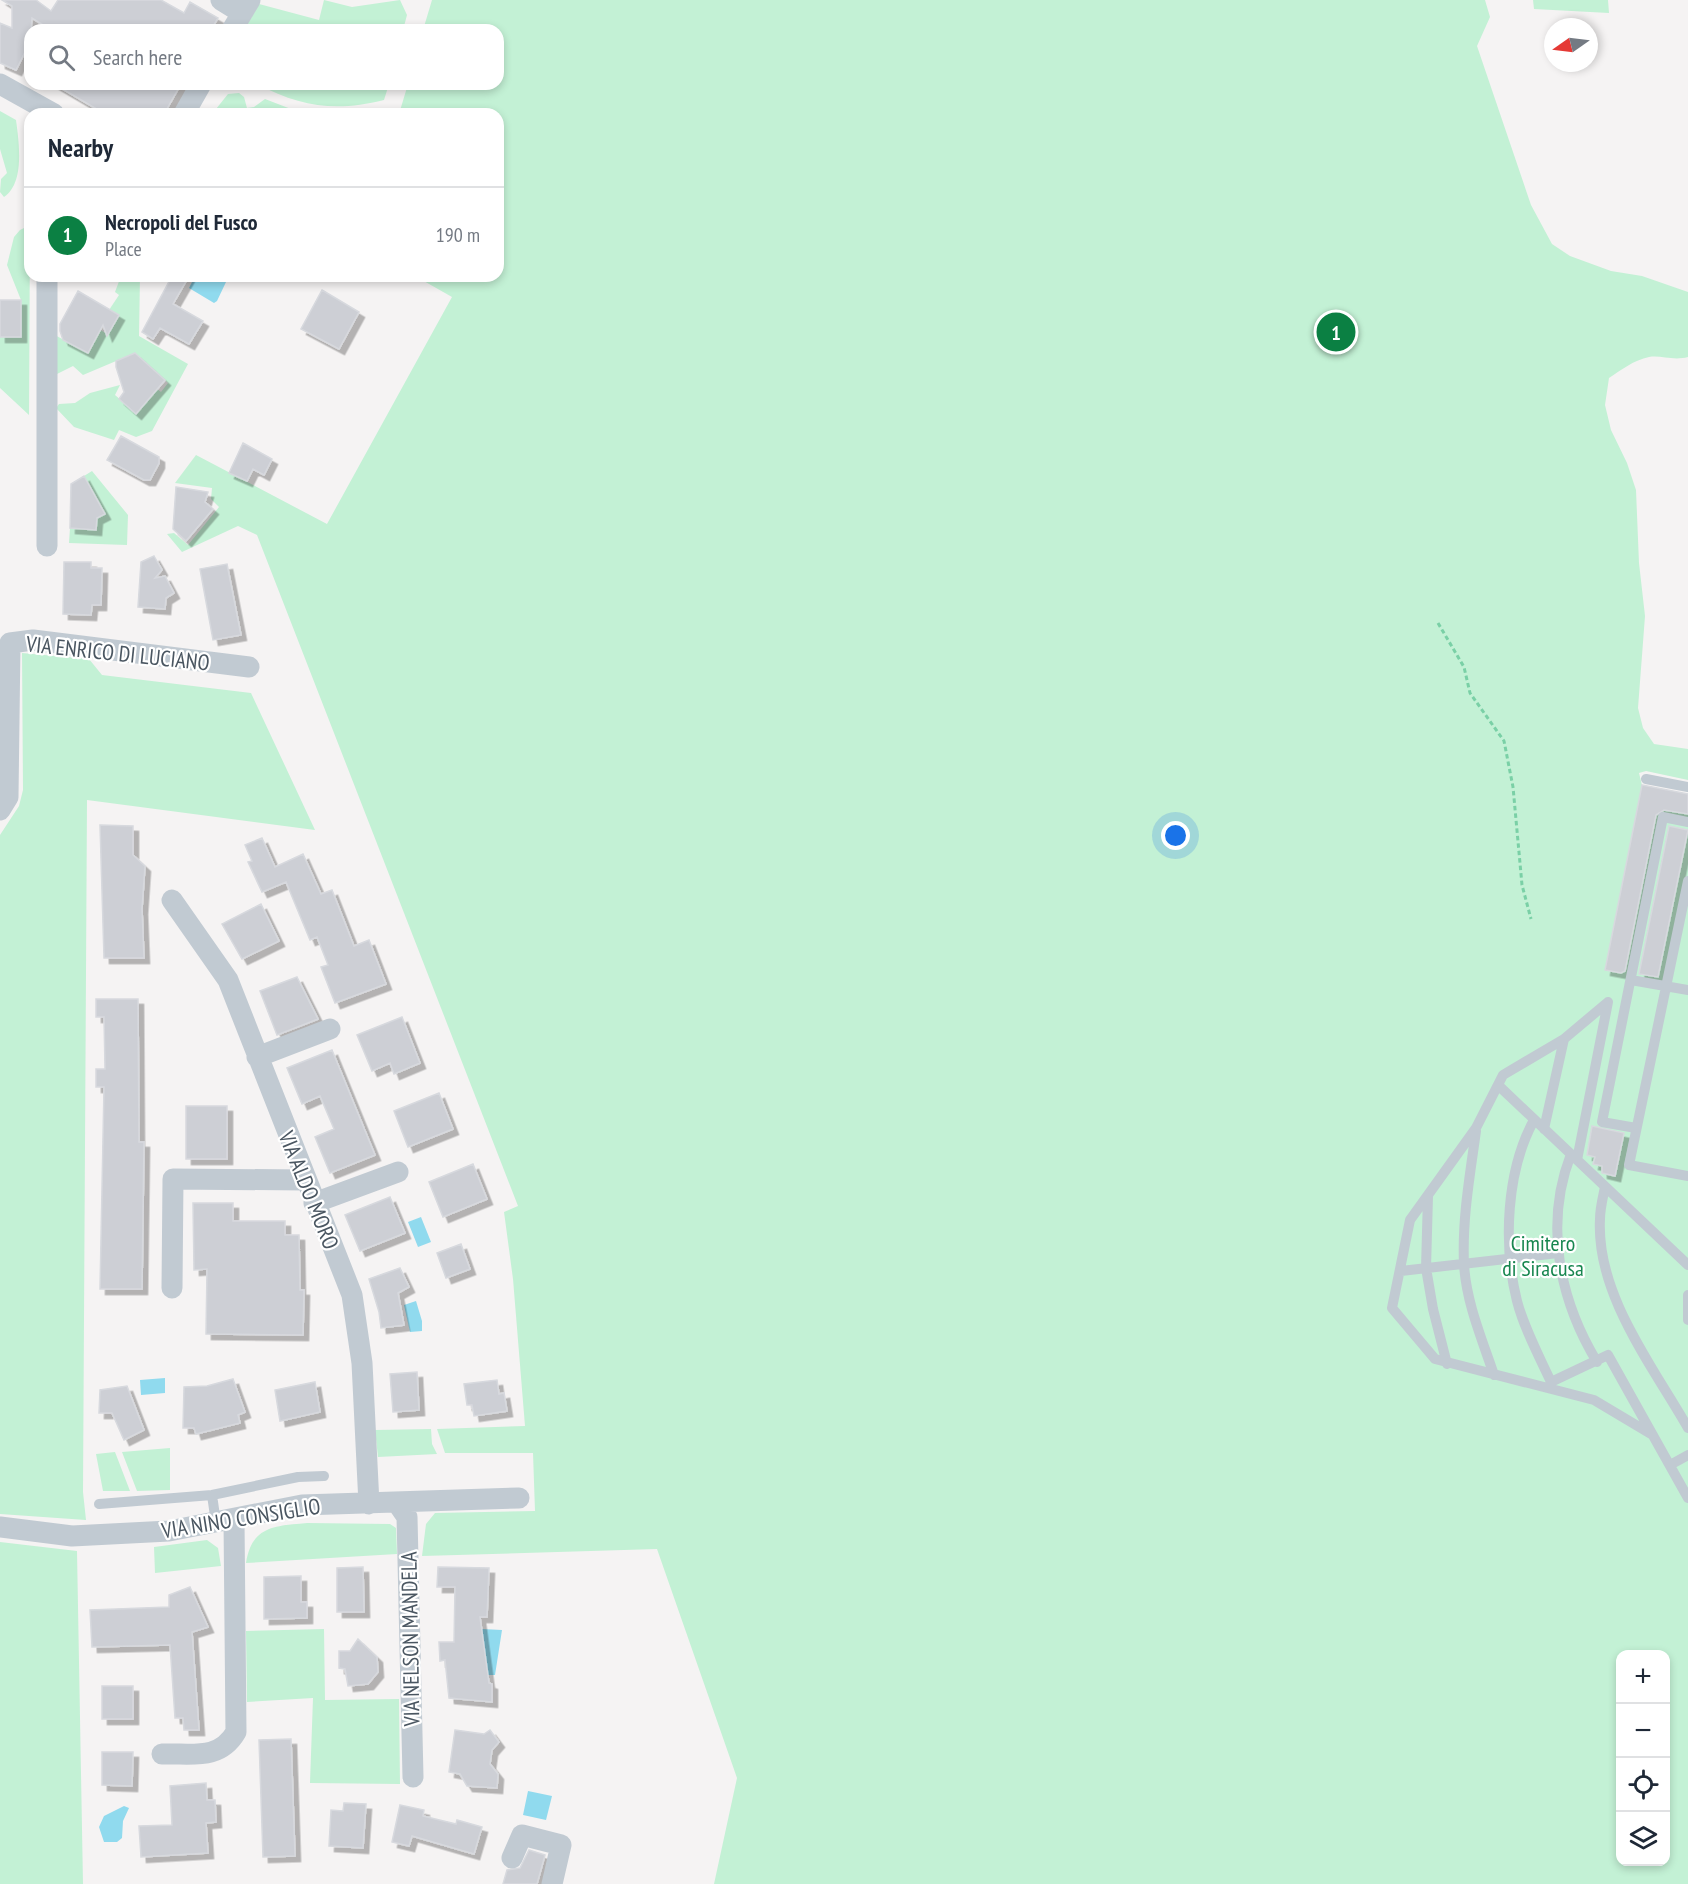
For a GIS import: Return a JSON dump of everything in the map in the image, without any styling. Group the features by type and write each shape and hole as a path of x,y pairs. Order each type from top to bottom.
{"street":[{"path":"221,0 241,14"},
{"path":"0,84 42,108"},
{"path":"187,108 198,90"},
{"path":"46,546 47,282"},
{"name":"VIA ENRICO DI LUCIANO","path":"0,810 8,797 10,643 33,640 249,667"},
{"name":"VIA ALDO MORO","path":"172,900 228,980 352,1295 362,1363 369,1504"},
{"path":"257,1057 330,1029"},
{"path":"315,1203 398,1172"},
{"path":"172,1288 173,1179 305,1180"},
{"name":"VIA NINO CONSIGLIO","path":"0,1527 72,1536 169,1531 225,1522 302,1505 398,1504 519,1498"},
{"name":"VIA NELSON MANDELA","path":"398,1504 407,1517 412,1777"},
{"path":"162,1754 217,1753 228,1745 236,1732 225,1522"},
{"path":"512,1858 522,1835 561,1845 552,1884"}],"lane":[{"path":"1646,779 1688,787"},
{"path":"1636,1128 1602,1122 1663,817 1688,822"},
{"path":"1688,880 1629,1165 1688,1176"},
{"path":"1631,980 1688,990"},
{"path":"1597,1362 1570,1310 1562,1282 1558,1253 1558,1208 1574,1157 1608,1002 1564,1039 1503,1075 1476,1128 1410,1220 1392,1308 1435,1359 1494,1375 1550,1385 1594,1400 1651,1434"},
{"path":"1544,1129 1564,1039"},
{"path":"1499,1086 1688,1265"},
{"path":"1534,1120 1526,1135 1513,1181 1510,1258 1518,1304 1550,1385"},
{"path":"1476,1128 1466,1196 1464,1264 1468,1292 1494,1375"},
{"path":"1605,1187 1600,1218 1601,1249 1607,1273 1622,1312 1688,1428"},
{"path":"1428,1195 1426,1268 1433,1309 1448,1364"},
{"path":"1401,1271 1558,1253"},
{"path":"1688,1295 1688,1320"},
{"path":"1550,1385 1608,1355 1688,1498"},
{"path":"1670,1465 1688,1455"},
{"path":"99,1504 212,1495 298,1477 324,1476"},
{"path":"212,1495 225,1522"}],"path":[{"path":"1438,623 1464,667 1470,693 1504,741 1513,787 1522,885 1531,919"}],"green space":[{"path":"324,0 352,7 400,0 407,15 405,24 247,24 259,4 319,20"},
{"name":"Cimitero di Siracusa","path":"432,0 1485,0 1490,17 1477,46 1531,205 1552,244 1570,256 1611,271 1642,276 1688,292 1688,357 1649,357 1638,360 1609,378 1605,405 1611,430 1627,463 1636,490 1639,563 1645,616 1638,708 1643,728 1654,744 1688,749 1688,780 1646,771 1639,773 1642,785 1688,794 1688,1884 714,1884 737,1778 657,1549 422,1556 426,1524 435,1513 535,1511 533,1453 445,1453 437,1429 525,1426 513,1279 504,1212 518,1206 257,535 238,526 182,552 167,534 174,533 188,545 219,507 211,499 212,488 175,483 196,455 327,524 452,297 426,282 504,282 504,108 401,108 406,90 504,90 504,24 425,24"},
{"path":"1533,0 1608,0 1609,13 1534,9"},
{"path":"269,90 387,90 384,100 350,106 319,105"},
{"path":"239,93 244,97 247,108 217,108 228,94"},
{"path":"265,99 288,108 247,108 254,107"},
{"path":"0,111 16,120 19,150 15,182 11,191 4,197 0,192 1,179 7,173 0,149"},
{"path":"24,228 24,282 30,282 29,415 0,388 0,337 21,337 21,300 7,265 14,237"},
{"path":"119,282 140,282 139,336 188,364 152,431 136,437 119,430 114,440 74,427 56,408 59,404 75,403 90,393 120,385 115,395 136,413 157,389 161,392 168,383 135,353 83,375 73,366 53,376 53,334 88,353 100,330 108,334 119,316 109,310 119,295 115,292"},
{"path":"92,471 128,515 127,545 69,543 70,528 96,529 97,518 105,514 84,476"},
{"path":"22,653 89,659 102,675 251,693 315,830 87,800 83,1492 86,1520 0,1514 0,835 19,806 23,790"},
{"path":"431,1429 432,1444 437,1454 378,1457 375,1430"},
{"path":"170,1448 170,1490 137,1491 122,1452"},
{"path":"115,1452 130,1491 103,1491 96,1454"},
{"path":"390,1524 396,1528 397,1554 246,1563 253,1542 266,1530 284,1525"},
{"path":"207,1540 218,1548 221,1566 155,1573 154,1547"},
{"path":"0,1542 77,1551 83,1884 0,1884"},
{"path":"324,1629 325,1700 399,1699 400,1784 310,1783 313,1698 247,1702 246,1631"}],"water":[{"path":"192,282 226,282 214,303 189,288"},
{"path":"421,1217 431,1242 418,1247 408,1222"},
{"path":"416,1301 422,1321 422,1331 410,1332 404,1305"},
{"path":"165,1378 165,1393 141,1395 140,1380"},
{"path":"482,1629 502,1630 495,1675 485,1675"},
{"path":"528,1791 552,1796 546,1820 523,1815"},
{"path":"124,1806 129,1808 123,1821 122,1838 117,1842 104,1842 99,1827 104,1816"}],"building":[{"path":"2,0 36,0 51,11 58,0 161,0 184,13 190,2 218,18 214,24 42,24 32,18 32,24 24,24 24,54 16,70 0,63 0,23 12,28 12,6"},
{"path":"64,90 178,90 167,108 95,108"},
{"path":"169,282 186,282 173,304 203,321 189,344 160,328 153,339 142,332"},
{"path":"322,290 359,312 339,349 301,329"},
{"path":"78,291 119,315 107,336 103,325 88,353 63,340 60,331 60,324"},
{"path":"0,300 21,300 21,337 0,337"},
{"path":"135,353 165,380 136,414 119,399 124,392 116,367 116,361"},
{"path":"121,436 159,457 159,463 150,480 144,480 107,460"},
{"path":"243,443 272,459 264,475 253,469 247,481 229,473"},
{"path":"84,476 105,514 97,518 96,530 70,528 71,484"},
{"path":"176,487 208,492 205,502 213,509 186,541 173,529"},
{"path":"154,556 162,570 155,578 165,576 174,593 166,598 165,609 138,607 141,562"},
{"path":"64,562 91,562 91,568 102,568 101,605 92,605 91,615 63,614"},
{"path":"227,564 241,635 213,640 200,569"},
{"path":"1642,785 1688,794 1688,814 1664,810 1656,815 1625,971 1621,973 1605,970"},
{"path":"100,825 133,826 133,855 145,866 142,909 144,958 104,958"},
{"path":"1669,826 1688,830 1658,977 1639,974"},
{"path":"262,838 275,867 303,854 321,894 332,890 354,946 369,940 386,984 335,1003 321,967 328,965 317,937 310,940 286,882 262,892 248,862 252,861 245,845"},
{"path":"261,904 279,941 242,959 222,924"},
{"path":"297,977 318,1019 277,1035 260,991"},
{"path":"96,999 138,999 139,1142 144,1142 142,1289 100,1289 104,1087 96,1087 96,1069 105,1069 104,1017 96,1017"},
{"path":"402,1017 420,1063 394,1074 390,1063 372,1071 357,1035"},
{"path":"332,1050 375,1155 330,1173 315,1137 334,1129 320,1096 302,1104 287,1068"},
{"path":"439,1093 453,1129 408,1147 394,1111"},
{"path":"186,1106 227,1106 227,1159 186,1159"},
{"path":"1592,1126 1624,1133 1615,1176 1602,1173 1602,1166 1593,1164 1595,1157 1587,1155"},
{"path":"473,1164 487,1199 443,1217 429,1182"},
{"path":"390,1197 405,1233 360,1251 345,1215"},
{"path":"193,1203 233,1203 233,1221 285,1221 285,1235 299,1235 300,1290 304,1290 303,1335 206,1334 207,1269 194,1270"},
{"path":"461,1244 470,1269 446,1278 437,1253"},
{"path":"400,1268 409,1287 398,1293 404,1325 381,1328 379,1312 369,1279"},
{"path":"417,1372 419,1410 393,1412 390,1374"},
{"path":"233,1379 245,1412 238,1415 240,1423 196,1434 194,1428 183,1428 184,1387 207,1386"},
{"path":"497,1380 499,1394 504,1393 507,1411 474,1416 472,1405 467,1405 464,1384"},
{"path":"315,1382 320,1412 280,1421 275,1390"},
{"path":"127,1386 144,1430 124,1440 112,1413 99,1413 100,1390"},
{"path":"363,1567 364,1612 337,1612 337,1568"},
{"path":"438,1567 489,1568 487,1617 480,1617 489,1683 492,1684 492,1702 449,1698 445,1660 440,1661 439,1642 454,1642 455,1587 437,1587"},
{"path":"301,1576 301,1602 307,1602 307,1618 264,1619 264,1577"},
{"path":"190,1587 208,1627 192,1632 199,1730 184,1730 183,1718 175,1718 170,1645 92,1647 90,1610 169,1607 169,1595"},
{"path":"358,1639 377,1657 378,1672 368,1684 348,1686 345,1669 339,1668 339,1651 350,1651"},
{"path":"102,1686 133,1686 133,1719 102,1719"},
{"path":"455,1730 484,1734 490,1730 499,1742 492,1750 490,1764 498,1774 497,1788 467,1786 460,1774 449,1772"},
{"path":"291,1739 295,1856 263,1857 259,1740"},
{"path":"102,1752 133,1752 132,1786 102,1785"},
{"path":"206,1783 207,1800 215,1800 216,1822 206,1823 208,1853 141,1857 139,1826 172,1825 170,1786"},
{"path":"344,1803 366,1804 363,1848 329,1846 331,1810 343,1811"},
{"path":"400,1805 424,1810 423,1816 456,1824 457,1820 482,1827 474,1854 412,1836 409,1846 392,1842"},
{"path":"529,1850 545,1855 537,1884 503,1884 507,1870 520,1868"}],"place":[{"name":"Necropoli del Fusco","path":"1336,332"}]}
